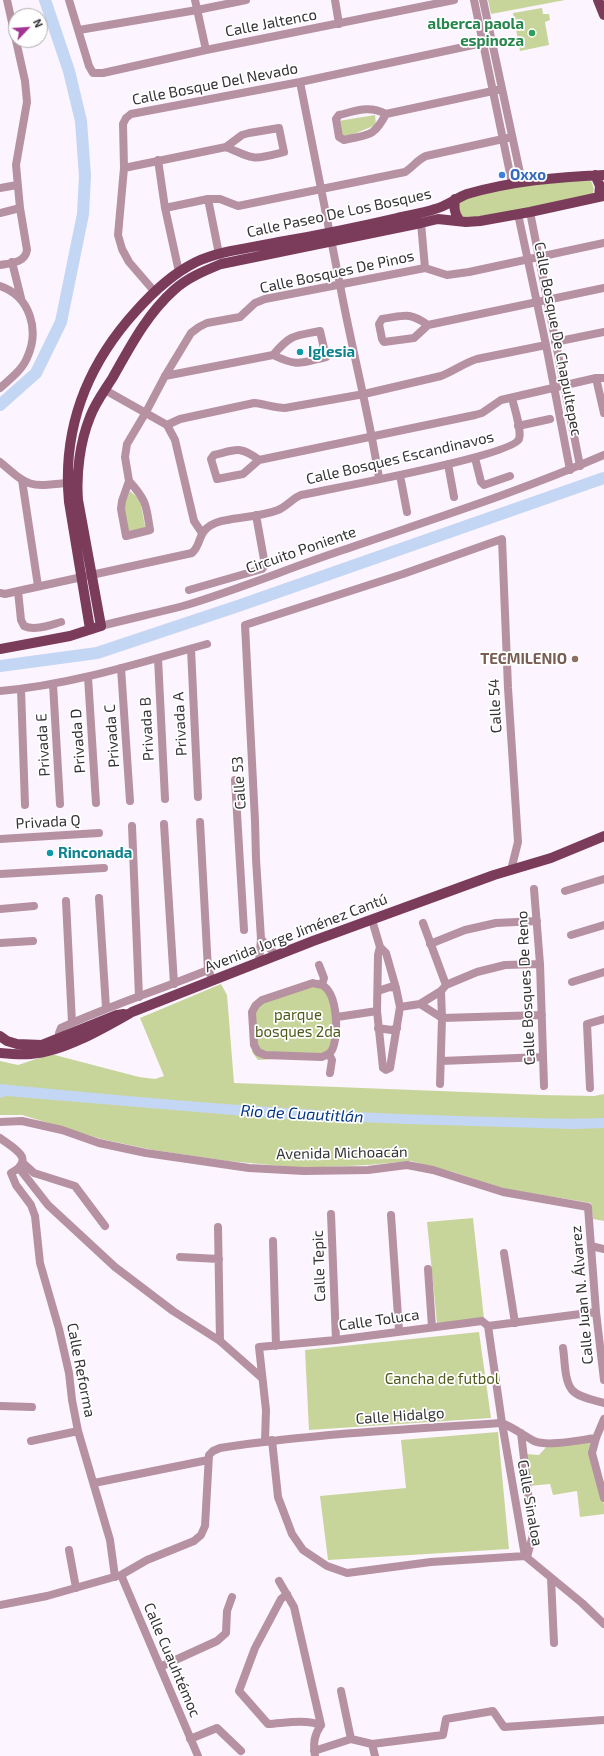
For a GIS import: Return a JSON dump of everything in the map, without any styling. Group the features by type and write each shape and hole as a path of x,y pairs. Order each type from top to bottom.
{"main road":[{"path":"598,0 604,15"},
{"path":"600,175 602,197"},
{"name":"Calle Paseo De Los Bosques","path":"332,237 436,209 455,199 517,182 555,177 600,175"},
{"name":"Calle Paseo De Los Bosques","path":"220,259 332,237 438,219 459,220 466,222 480,221 602,197"},
{"path":"455,199 454,207 459,220"},
{"path":"100,626 85,576 67,483 70,446 76,413 95,367 105,350 154,291 179,272 197,262 220,259"},
{"path":"90,629 77,479 82,446 90,416 144,324 174,290 220,259"},
{"path":"133,315 144,324"},
{"path":"76,413 90,416"},
{"name":"Circuito Poniente","path":"0,649 70,636 100,626"},
{"name":"Avenida Jorge Jiménez Cantú","path":"0,1053 30,1054 44,1052 64,1046 116,1023 131,1013 276,955 494,875 551,858 604,836"},
{"path":"0,1036 7,1041 17,1044 42,1045 117,1015 131,1013"}],"street":[{"path":"0,265 23,259 27,250 20,208 16,165 27,102 25,80 6,0"},
{"path":"69,0 79,30 246,0"},
{"path":"195,0 206,50"},
{"path":"335,0 339,24"},
{"name":"Calle Jaltenco","path":"79,30 89,66 93,73 103,73 206,50 454,0"},
{"path":"474,0 502,139 517,182"},
{"path":"483,0 512,137 517,182"},
{"name":"Calle Bosque Del Nevado","path":"154,291 129,262 122,249 118,235 124,168 123,124 126,118 131,114 300,82 492,40"},
{"path":"300,82 321,190 332,237 340,285 373,436 379,478"},
{"path":"386,114 378,128 371,133 344,140 339,137 336,119 339,115 368,108 376,109 386,114 502,89"},
{"path":"124,168 226,147 242,135 279,128 284,152 258,159 250,158 226,147"},
{"path":"165,208 208,199 220,200 238,206 321,190 405,172 418,160 426,156 512,137"},
{"path":"158,160 165,208 179,272"},
{"path":"0,188 17,184"},
{"path":"208,199 220,259"},
{"path":"0,212 20,208"},
{"name":"Calle Bosque De Chapultepec","path":"530,212 580,466"},
{"name":"Calle Bosque De Chapultepec","path":"518,214 546,345 570,470"},
{"path":"420,223 425,268"},
{"name":"Calle Bosques De Pinos","path":"164,376 192,333 199,327 207,323 240,317 255,303 265,299 425,268 447,275 604,243"},
{"path":"0,388 14,377 27,359 33,342 32,320 21,298 12,262"},
{"path":"0,286 8,288 21,298"},
{"path":"428,324 415,316 409,315 382,320 379,324 382,339 386,342 414,338 428,324 604,288"},
{"path":"129,481 142,495 145,502 150,530 126,536 121,510 122,501 129,481 125,457 127,444 146,412 164,376 273,355 290,363 297,364 326,357 320,331 291,337 284,342 273,355"},
{"path":"555,342 604,332"},
{"path":"167,425 180,419 254,403 275,408 285,408 364,394 441,376 451,372 467,362 478,359 546,345"},
{"path":"259,460 249,452 240,449 214,456 211,459 215,476 217,479 220,479 243,474 259,460 475,415 482,413 501,400 600,378 604,413"},
{"path":"0,593 5,594 192,553 198,548 202,533 194,521 175,440 167,425 105,390"},
{"path":"512,398 518,426 550,419"},
{"name":"Calle Bosques Escandinavos","path":"202,533 208,527 217,522 278,510 294,498 301,495 475,458 512,447 518,441 520,433 518,426"},
{"name":"Circuito Poniente","path":"100,626 182,606 234,589 343,550 420,525 570,470 604,455"},
{"path":"475,458 481,482 484,485 510,476"},
{"path":"0,462 29,484 43,486 67,483"},
{"path":"448,464 454,497"},
{"path":"400,475 407,512"},
{"path":"22,480 38,586"},
{"path":"189,590 262,569 265,565 256,515"},
{"name":"Calle 53","path":"259,962 261,939 245,625 403,574 502,538"},
{"name":"Calle 54","path":"502,538 508,688 518,842 511,870"},
{"path":"18,591 21,620 24,626 28,628 39,628 61,622"},
{"path":"0,691 53,684 88,677 207,644"},
{"name":"Privada A","path":"191,649 198,797"},
{"name":"Privada B","path":"158,658 165,799"},
{"name":"Privada C","path":"121,668 130,801"},
{"name":"Privada D","path":"88,677 96,803"},
{"name":"Privada E","path":"53,684 60,804"},
{"path":"21,689 25,806"},
{"path":"235,780 244,930"},
{"path":"200,822 208,970 212,980"},
{"path":"164,824 174,984"},
{"path":"132,826 140,997"},
{"name":"Privada Q","path":"0,839 99,834"},
{"path":"240,860 256,859"},
{"path":"0,874 104,868"},
{"path":"565,891 604,879"},
{"name":"Calle Bosques De Reno","path":"534,889 540,964 544,1086"},
{"path":"98,898 106,1008"},
{"path":"66,901 72,1023"},
{"path":"0,908 34,906"},
{"path":"372,920 380,947 386,953 400,1007 390,1068 386,1070 383,1068 376,1011 378,991 378,955 380,947"},
{"path":"430,944 465,930 496,923 537,921"},
{"path":"423,923 443,988 440,1084"},
{"path":"571,935 604,925"},
{"path":"261,939 276,955"},
{"path":"0,943 33,941"},
{"path":"400,1007 420,1004 443,988 477,972 505,965 540,964"},
{"path":"319,965 324,978 322,985"},
{"path":"61,1038 59,1033 61,1028 106,1008 140,997 208,970"},
{"path":"572,982 604,972"},
{"path":"312,983 322,985 328,991 336,1017 336,1037 332,1050 329,1054 322,1057 265,1055 258,1052 254,1045 252,1012 256,1005 262,1000 312,983"},
{"path":"378,991 390,987 396,988"},
{"path":"420,1004 442,1018 542,1015"},
{"path":"336,1017 376,1011"},
{"path":"590,1088 587,1024 604,1019"},
{"path":"378,1028 391,1030 397,1028"},
{"path":"329,1054 332,1060 330,1073"},
{"path":"441,1061 543,1057"},
{"name":"Avenida Michoacán","path":"0,1122 22,1121 62,1130 99,1143 146,1153 248,1168 304,1171 368,1170 407,1165 433,1170 503,1192 588,1207"},
{"path":"0,1138 18,1151 23,1158 21,1166 48,1205 115,1267 174,1311 220,1341 262,1378"},
{"path":"21,1166 34,1173 76,1186 104,1226"},
{"name":"Calle Reforma","path":"21,1166 11,1173 16,1185 31,1205 35,1216 40,1263 59,1329 69,1373 78,1431 110,1540 118,1576"},
{"name":"Calle Juan N. Álvarez","path":"588,1207 596,1312 604,1380"},
{"name":"Calle Tepic","path":"331,1214 336,1340"},
{"path":"391,1215 399,1331"},
{"path":"218,1227 220,1259 220,1341"},
{"path":"273,1241 276,1346"},
{"path":"591,1246 604,1249"},
{"path":"504,1253 515,1323"},
{"path":"180,1257 220,1259"},
{"path":"428,1270 432,1327"},
{"name":"Calle Toluca","path":"526,1557 431,1562 347,1572 327,1566 303,1550 292,1534 278,1497 269,1441 259,1347 336,1340 482,1321 488,1326 596,1312"},
{"name":"Calle Sinaloa","path":"488,1326 502,1423 526,1557 582,1603 604,1624"},
{"path":"563,1348 568,1383 572,1391 579,1395 604,1403"},
{"path":"0,1406 32,1407"},
{"path":"604,1419 596,1438 592,1453 604,1498"},
{"path":"502,1423 536,1441 548,1443 596,1438"},
{"name":"Calle Hidalgo","path":"208,1460 209,1455 213,1451 220,1448 269,1441 333,1434 502,1423"},
{"path":"31,1441 78,1431"},
{"path":"522,1433 533,1535 526,1557"},
{"path":"0,1605 47,1596 118,1576 148,1560 194,1541 201,1535 205,1526 208,1460 94,1483"},
{"path":"69,1550 76,1588"},
{"name":"Calle Cuauhtémoc","path":"118,1576 198,1756"},
{"path":"551,1578 554,1643"},
{"path":"279,1581 294,1607 322,1725"},
{"path":"287,1594 281,1599 255,1648 239,1691 268,1724 303,1721 322,1725"},
{"path":"160,1668 217,1641 226,1633 227,1611 232,1597"},
{"path":"341,1691 351,1739"},
{"path":"322,1725 316,1732 314,1741 315,1753 351,1739 372,1744 443,1734 446,1719 493,1711 504,1727 604,1720"},
{"path":"190,1738 217,1728 241,1751"},
{"path":"372,1744 375,1756"}],"green space":[{"path":"488,0 565,0 491,14"},
{"name":"alberca paola espinoza","path":"542,8 543,14 549,14 550,20 545,22 549,45 520,51 513,13"},
{"path":"375,115 376,125 341,139 338,121"},
{"path":"555,181 591,181 594,191 591,197 464,219 458,214 458,196"},
{"path":"130,491 140,500 146,531 127,535 122,508"},
{"path":"221,984 227,995 234,1083 542,1095 594,1096 604,1094 604,1221 593,1219 591,1203 505,1189 453,1172 411,1161 368,1165 303,1168 228,1161 153,1150 101,1139 22,1115 0,1115 0,1061 18,1065 51,1054 139,1077 155,1079 164,1076 140,1018"},
{"name":"parque bosques 2da","path":"305,986 319,987 328,993 336,1033 326,1056 258,1060 252,1052 252,1033 249,1016 250,1007 253,1002"},
{"path":"473,1218 484,1319 437,1323 427,1222"},
{"name":"Cancha de futbol","path":"479,1332 491,1418 309,1430 305,1350"},
{"path":"498,1432 509,1549 328,1560 320,1496 406,1488 401,1440"},
{"path":"593,1441 600,1495 604,1504 604,1514 580,1517 577,1491 553,1495 550,1484 529,1486 526,1454 539,1455 548,1445"}],"water":[{"name":"Rio de Cuautitlán","path":"0,1084 171,1100 286,1108 401,1114 567,1119 604,1118 604,1128 573,1129 269,1118 6,1096 0,1098"}],"waterway":[{"path":"0,405 36,373 61,322 83,214 85,176 81,121 69,71 45,0"},
{"path":"0,666 97,653 238,606 604,478"}],"place":[{"name":"alberca paola espinoza","path":"532,33"},
{"name":"Oxxo","path":"502,175"},
{"name":"Iglesia","path":"300,352"},
{"name":"TECMILENIO","path":"575,659"},
{"name":"Rinconada","path":"50,853"}]}
